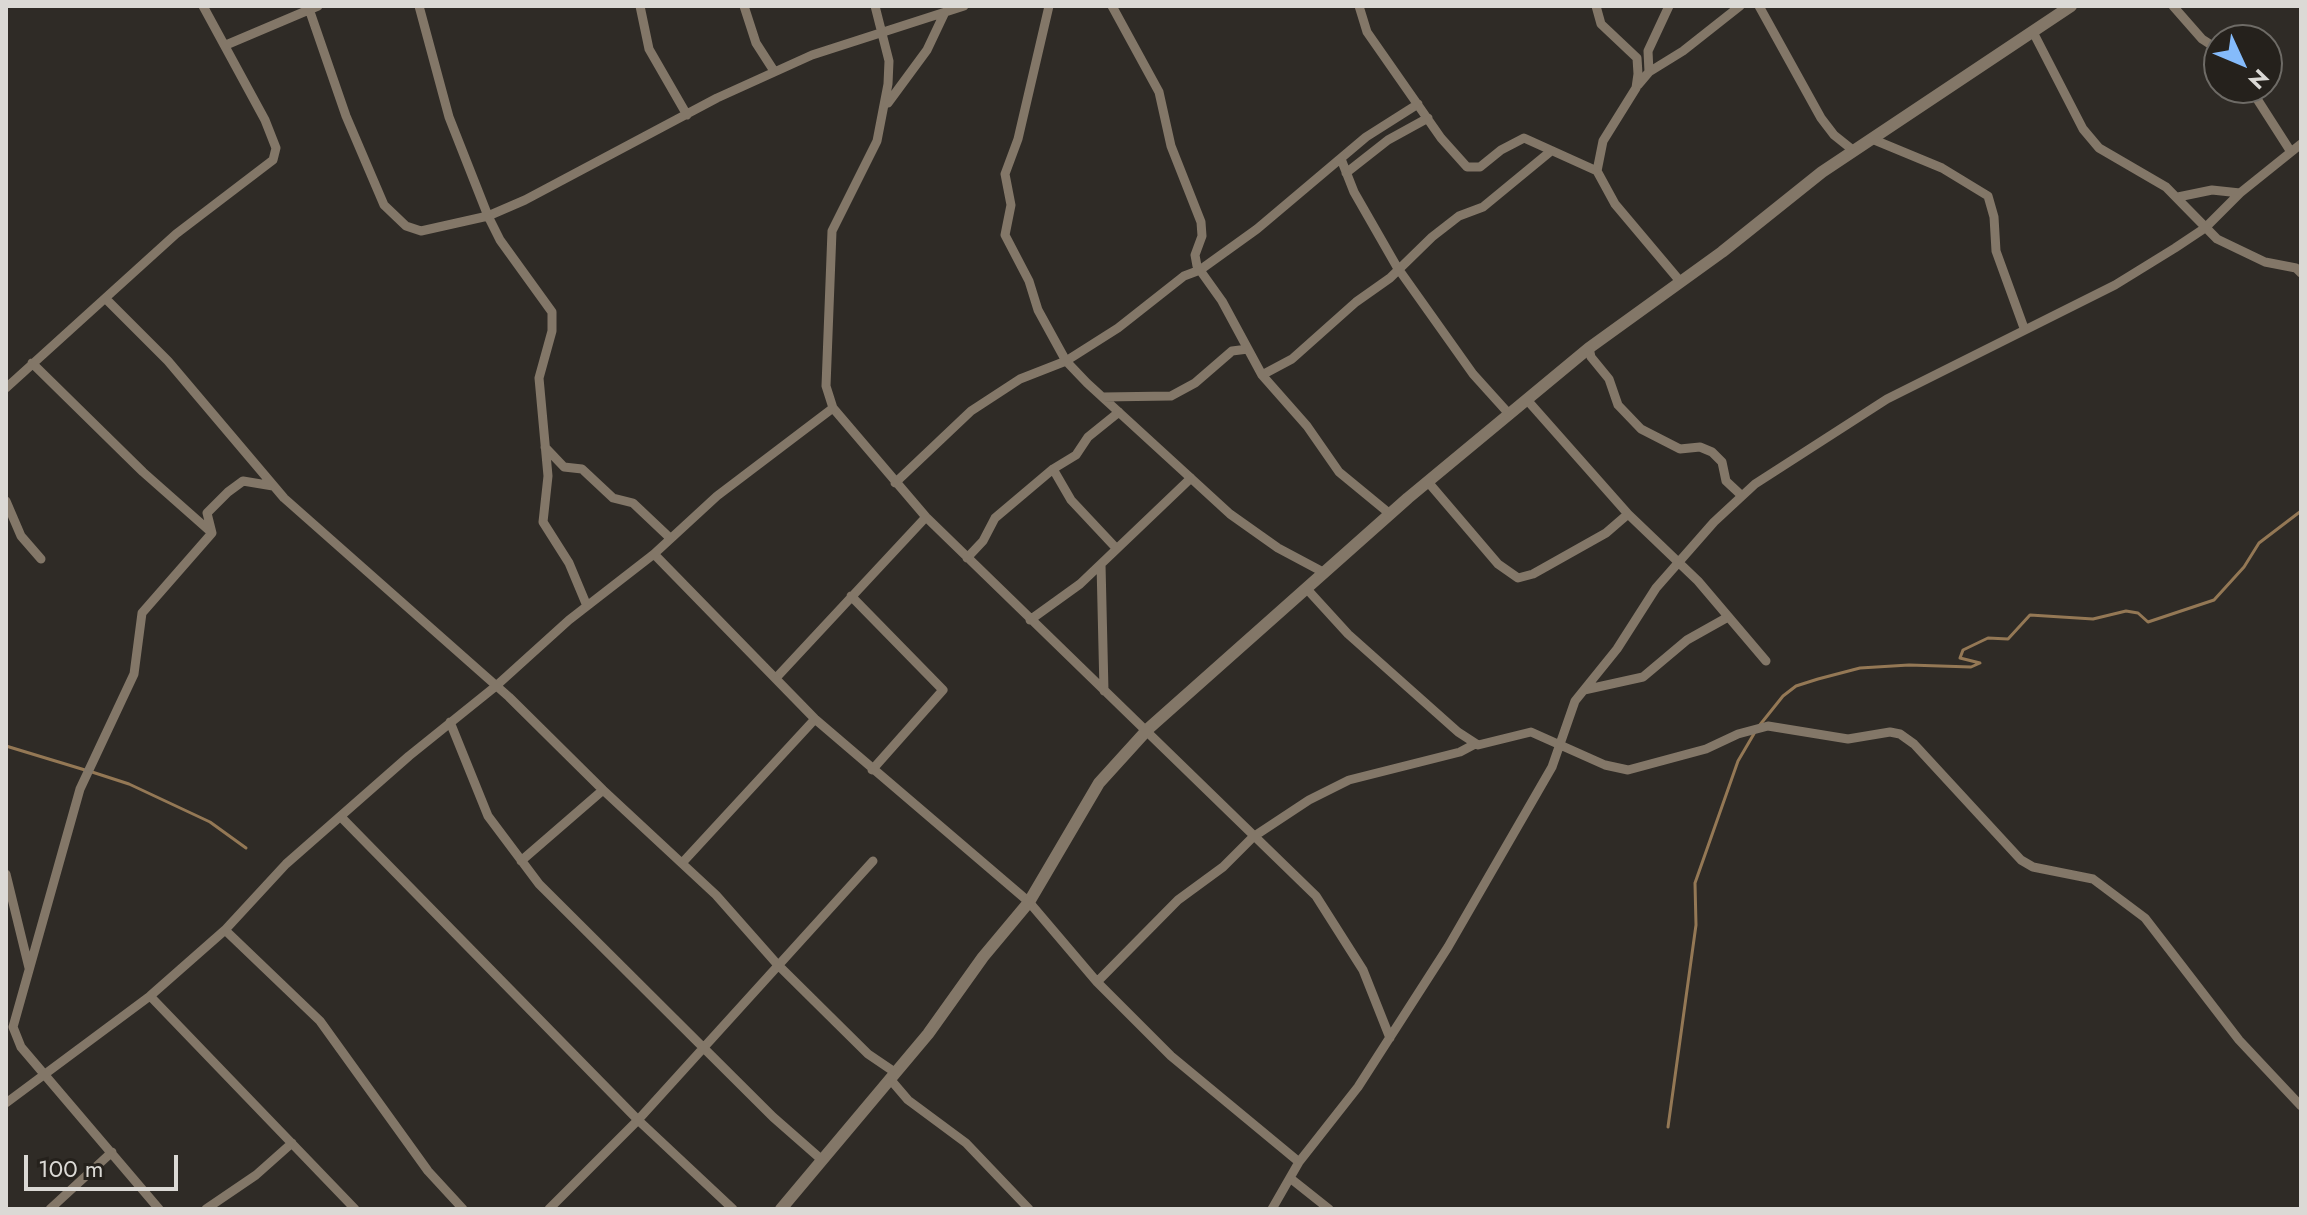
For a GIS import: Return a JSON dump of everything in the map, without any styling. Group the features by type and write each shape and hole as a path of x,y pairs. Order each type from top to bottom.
{"street":[{"path":"6,388 176,234 273,160 276,153 273,138 203,6"},
{"path":"419,6 449,117 488,216 500,240 552,312 552,331 539,378 549,484 544,505 545,527 569,563 587,606"},
{"path":"640,6 649,49 687,115"},
{"path":"744,6 756,43 774,71"},
{"path":"875,6 889,61 885,110 877,141 832,231 826,386 833,408 926,517 1104,691 1148,729 1324,906 1368,981 1390,1038"},
{"path":"226,45 312,7 346,116 391,214 406,226 421,231 488,216 774,71 964,6"},
{"path":"1049,6 1018,139 1005,174 1011,205 1005,235 1029,281 1038,310 1066,361 1119,412 1230,514 1278,548 1323,572"},
{"path":"1112,6 1159,92 1171,146 1201,222 1202,236 1195,255 1200,270 1222,301 1262,375 1307,426 1339,472 1390,514"},
{"path":"1359,6 1367,32 1459,160 1472,169 1520,139 1529,139 1597,171 1615,204 1679,280"},
{"path":"1596,6 1601,24 1637,58 1636,88"},
{"path":"1649,72 1648,51 1669,6"},
{"path":"1597,171 1603,141 1649,72 1683,51 1740,6"},
{"path":"1759,6 1821,118 1834,135 1854,151"},
{"path":"781,1209 893,1076 1029,902 1099,783 1148,729 1390,514 1589,348 1854,151 2033,32 2054,10 2071,6"},
{"path":"2173,6 2203,40"},
{"path":"885,110 927,50 945,12"},
{"path":"2033,32 2091,140 2178,197 2217,239 2251,256 2296,268 2301,273"},
{"path":"895,483 971,411 1020,379 1066,361 1126,323 1184,276 1200,270 1289,204 1366,137 1418,104"},
{"path":"2260,104 2291,152"},
{"path":"1346,173 1388,140 1428,118"},
{"path":"1872,139 1942,168 1988,196 1994,217 1996,251 2024,328"},
{"path":"1272,1209 1299,1162 1358,1087 1448,947 1562,747 1572,707 1679,562 1741,495 1887,399 2115,285 2205,228 2240,193 2301,144"},
{"path":"1262,375 1292,359 1356,302 1385,283 1397,267 1459,216 1483,207 1551,151"},
{"path":"1341,159 1397,267 1473,374 1510,415"},
{"path":"2178,197 2212,190 2240,193"},
{"path":"106,299 168,361 273,486 496,686 683,862 736,915 777,964 893,1076 908,1100 966,1143 1029,1209"},
{"path":"1589,348 1591,357 1609,379 1618,405 1641,429 1680,449 1700,447 1712,452 1722,462 1726,481 1741,495"},
{"path":"1103,397 1171,396 1195,383 1232,351 1248,349"},
{"path":"32,363 143,472 212,533"},
{"path":"1528,401 1628,514 1679,562 1766,661"},
{"path":"6,1103 150,996 225,930 286,864 450,722 794,435 833,408"},
{"path":"967,558 983,541 995,518 1053,469 1076,455 1088,437 1119,412"},
{"path":"543,445 564,467 582,469 613,498 633,503 670,538"},
{"path":"1053,469 1079,511 1116,548"},
{"path":"1030,620 1061,601 1191,478"},
{"path":"212,533 207,513 239,483 251,481 273,486"},
{"path":"1428,482 1498,564 1518,578 1533,574 1606,533 1628,514"},
{"path":"7,505 21,536 41,559"},
{"path":"776,678 926,517"},
{"path":"159,1209 13,1034 80,789 134,674 140,616 212,533"},
{"path":"654,554 815,719 872,770 924,809 1029,902 1097,982 1188,1071 1299,1162"},
{"path":"1101,564 1104,691"},
{"path":"1306,588 1348,634 1475,744 1483,745 1523,731 1539,734 1605,765 1628,770 1706,749 1738,734 1768,726 1848,739 1890,732 1900,734 1914,744 2021,860 2033,867 2093,879 2145,918 2239,1040 2301,1106"},
{"path":"851,596 943,690 872,770"},
{"path":"1584,690 1643,677 1687,640 1728,617"},
{"path":"683,862 815,719"},
{"path":"450,722 488,816 521,861 577,924 822,1160"},
{"path":"1097,982 1178,900 1223,867 1253,837 1335,786 1460,752 1475,744"},
{"path":"521,861 603,790"},
{"path":"341,817 638,1120 733,1209"},
{"path":"549,1209 638,1120 873,861"},
{"path":"6,874 30,971"},
{"path":"225,930 320,1021 428,1171 463,1209"},
{"path":"150,996 355,1209"},
{"path":"206,1209 256,1175 292,1143"},
{"path":"50,1209 112,1152"},
{"path":"1290,1178 1329,1209"}],"waterway":[{"path":"1759,726 1783,696 1796,686 1818,679 1860,668 1909,665 1971,667 1980,663 1960,658 1963,650 1988,638 2008,639 2030,615 2093,619 2126,611 2138,613 2148,622 2214,600 2244,567 2259,543 2301,511"},
{"path":"1668,1127 1696,925 1695,883 1738,761 1755,732"},
{"path":"6,746 85,770"},
{"path":"92,772 129,784 210,822 246,848"}]}
